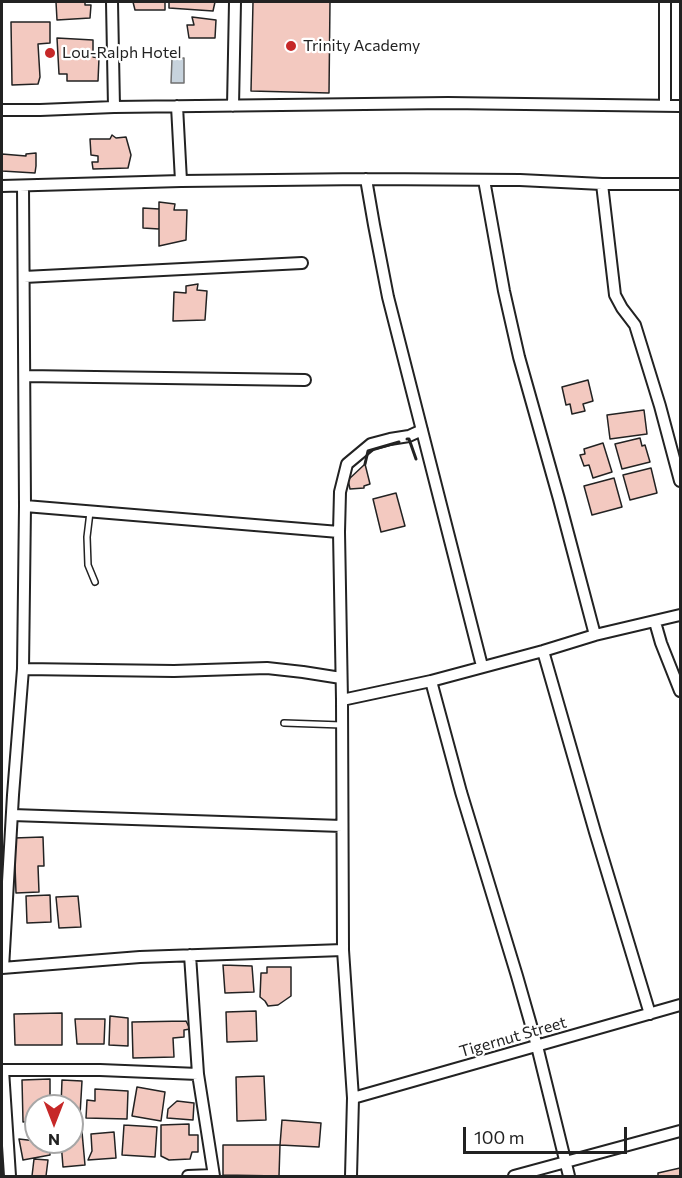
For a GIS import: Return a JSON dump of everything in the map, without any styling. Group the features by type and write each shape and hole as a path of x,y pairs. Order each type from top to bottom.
{"street":[{"path":"112,2 114,107"},
{"path":"233,106 235,2"},
{"path":"664,106 665,2"},
{"path":"2,110 448,103 681,106"},
{"path":"177,106 180,181"},
{"path":"366,179 386,287 482,666"},
{"path":"2,186 366,179 681,184"},
{"path":"484,180 504,291 519,357 595,635"},
{"path":"602,184 615,295 635,325 681,481"},
{"path":"23,186 25,376 23,669 2,968 140,957 343,950"},
{"path":"24,277 302,263"},
{"path":"25,376 305,380"},
{"path":"351,1176 353,1098 343,950 340,492 347,464 371,444 410,436 422,430"},
{"path":"25,506 339,532"},
{"path":"342,700 431,681 595,635 681,615"},
{"path":"655,622 681,692"},
{"path":"543,651 650,1014"},
{"path":"23,669 174,671 267,668 341,678"},
{"path":"431,681 461,792 537,1046 569,1176"},
{"path":"12,815 342,826"},
{"path":"188,1176 213,1176 198,1074 190,955"},
{"name":"Tigernut Street","path":"353,1098 681,1005"},
{"path":"10,1176 2,1070 100,1070 198,1074"},
{"path":"514,1176 681,1131"}],"lane":[{"path":"90,512 87,537 88,565 95,582"},
{"path":"284,723 342,725"}],"shaded area":[{"path":"172,58 184,58 184,83 171,83"}],"building":[{"path":"56,2 85,2 85,5 91,5 90,18 57,20"},
{"path":"133,2 165,2 165,10 135,10"},
{"path":"169,2 215,2 213,11 169,8"},
{"name":"Trinity Academy","path":"253,2 330,2 329,93 251,91"},
{"path":"192,17 216,20 215,38 189,38 187,25 194,25"},
{"path":"11,22 50,22 50,43 38,44 40,77 38,84 12,85"},
{"path":"57,38 93,40 93,57 99,58 98,81 67,81 67,74 59,74"},
{"path":"112,135 116,138 126,137 131,155 128,168 93,169 92,162 98,162 98,156 91,155 90,139 110,139"},
{"path":"36,153 35,173 2,171 2,154 26,156 26,154"},
{"path":"159,202 175,204 174,210 187,210 186,240 159,246"},
{"path":"143,208 159,209 159,229 143,228"},
{"path":"198,284 197,290 207,291 205,320 173,321 174,292 186,293 186,286"},
{"path":"588,380 593,401 583,404 585,411 572,414 570,404 566,405 562,387"},
{"path":"644,410 647,434 610,439 607,415"},
{"path":"640,438 642,446 645,445 650,462 622,469 615,444"},
{"path":"603,443 612,472 593,478 589,465 584,466 580,455 585,454 584,449"},
{"path":"365,464 370,484 364,488 350,489 348,480"},
{"path":"651,468 657,493 630,500 623,475"},
{"path":"614,478 622,507 592,515 584,486"},
{"path":"396,493 405,526 381,532 373,499"},
{"path":"43,837 44,866 38,866 39,892 16,893 14,838"},
{"path":"50,895 51,922 27,923 26,896"},
{"path":"78,896 81,927 59,928 56,897"},
{"path":"223,965 252,966 254,992 225,993"},
{"path":"267,967 291,967 291,996 278,1005 268,1006 260,997 261,973 267,973"},
{"path":"256,1011 257,1041 227,1042 226,1012"},
{"path":"62,1013 62,1045 15,1045 14,1014"},
{"path":"110,1016 128,1018 128,1046 109,1045"},
{"path":"75,1019 105,1019 104,1044 77,1044"},
{"path":"186,1021 190,1029 184,1030 184,1037 173,1038 174,1057 133,1058 132,1022"},
{"path":"264,1076 266,1120 237,1121 236,1077"},
{"path":"50,1079 50,1094 24,1094 23,1122 22,1080"},
{"path":"62,1080 82,1081 81,1094 61,1094"},
{"path":"137,1087 165,1092 161,1121 132,1116"},
{"path":"95,1089 128,1091 127,1119 86,1118 87,1100 95,1101"},
{"path":"177,1101 194,1103 193,1120 167,1118 168,1109"},
{"path":"282,1120 321,1123 319,1147 280,1145"},
{"path":"189,1124 189,1135 198,1135 198,1152 192,1152 190,1159 169,1160 161,1156 161,1125"},
{"path":"124,1125 157,1127 155,1157 122,1155"},
{"path":"114,1132 116,1158 88,1160 92,1151 91,1134"},
{"path":"19,1139 24,1140 24,1154 50,1154 50,1155 23,1160"},
{"path":"223,1145 280,1145 279,1176 223,1175"},
{"path":"62,1154 84,1154 85,1165 63,1167"},
{"path":"34,1159 48,1160 46,1176 32,1176"},
{"path":"680,1168 680,1176 658,1176 658,1173"}],"wall":[{"path":"407,439 409,439 416,459"},
{"path":"365,464 368,451 399,442"}],"place":[{"name":"Trinity Academy","path":"291,46"},
{"name":"Lou-Ralph Hotel","path":"50,53"}]}
